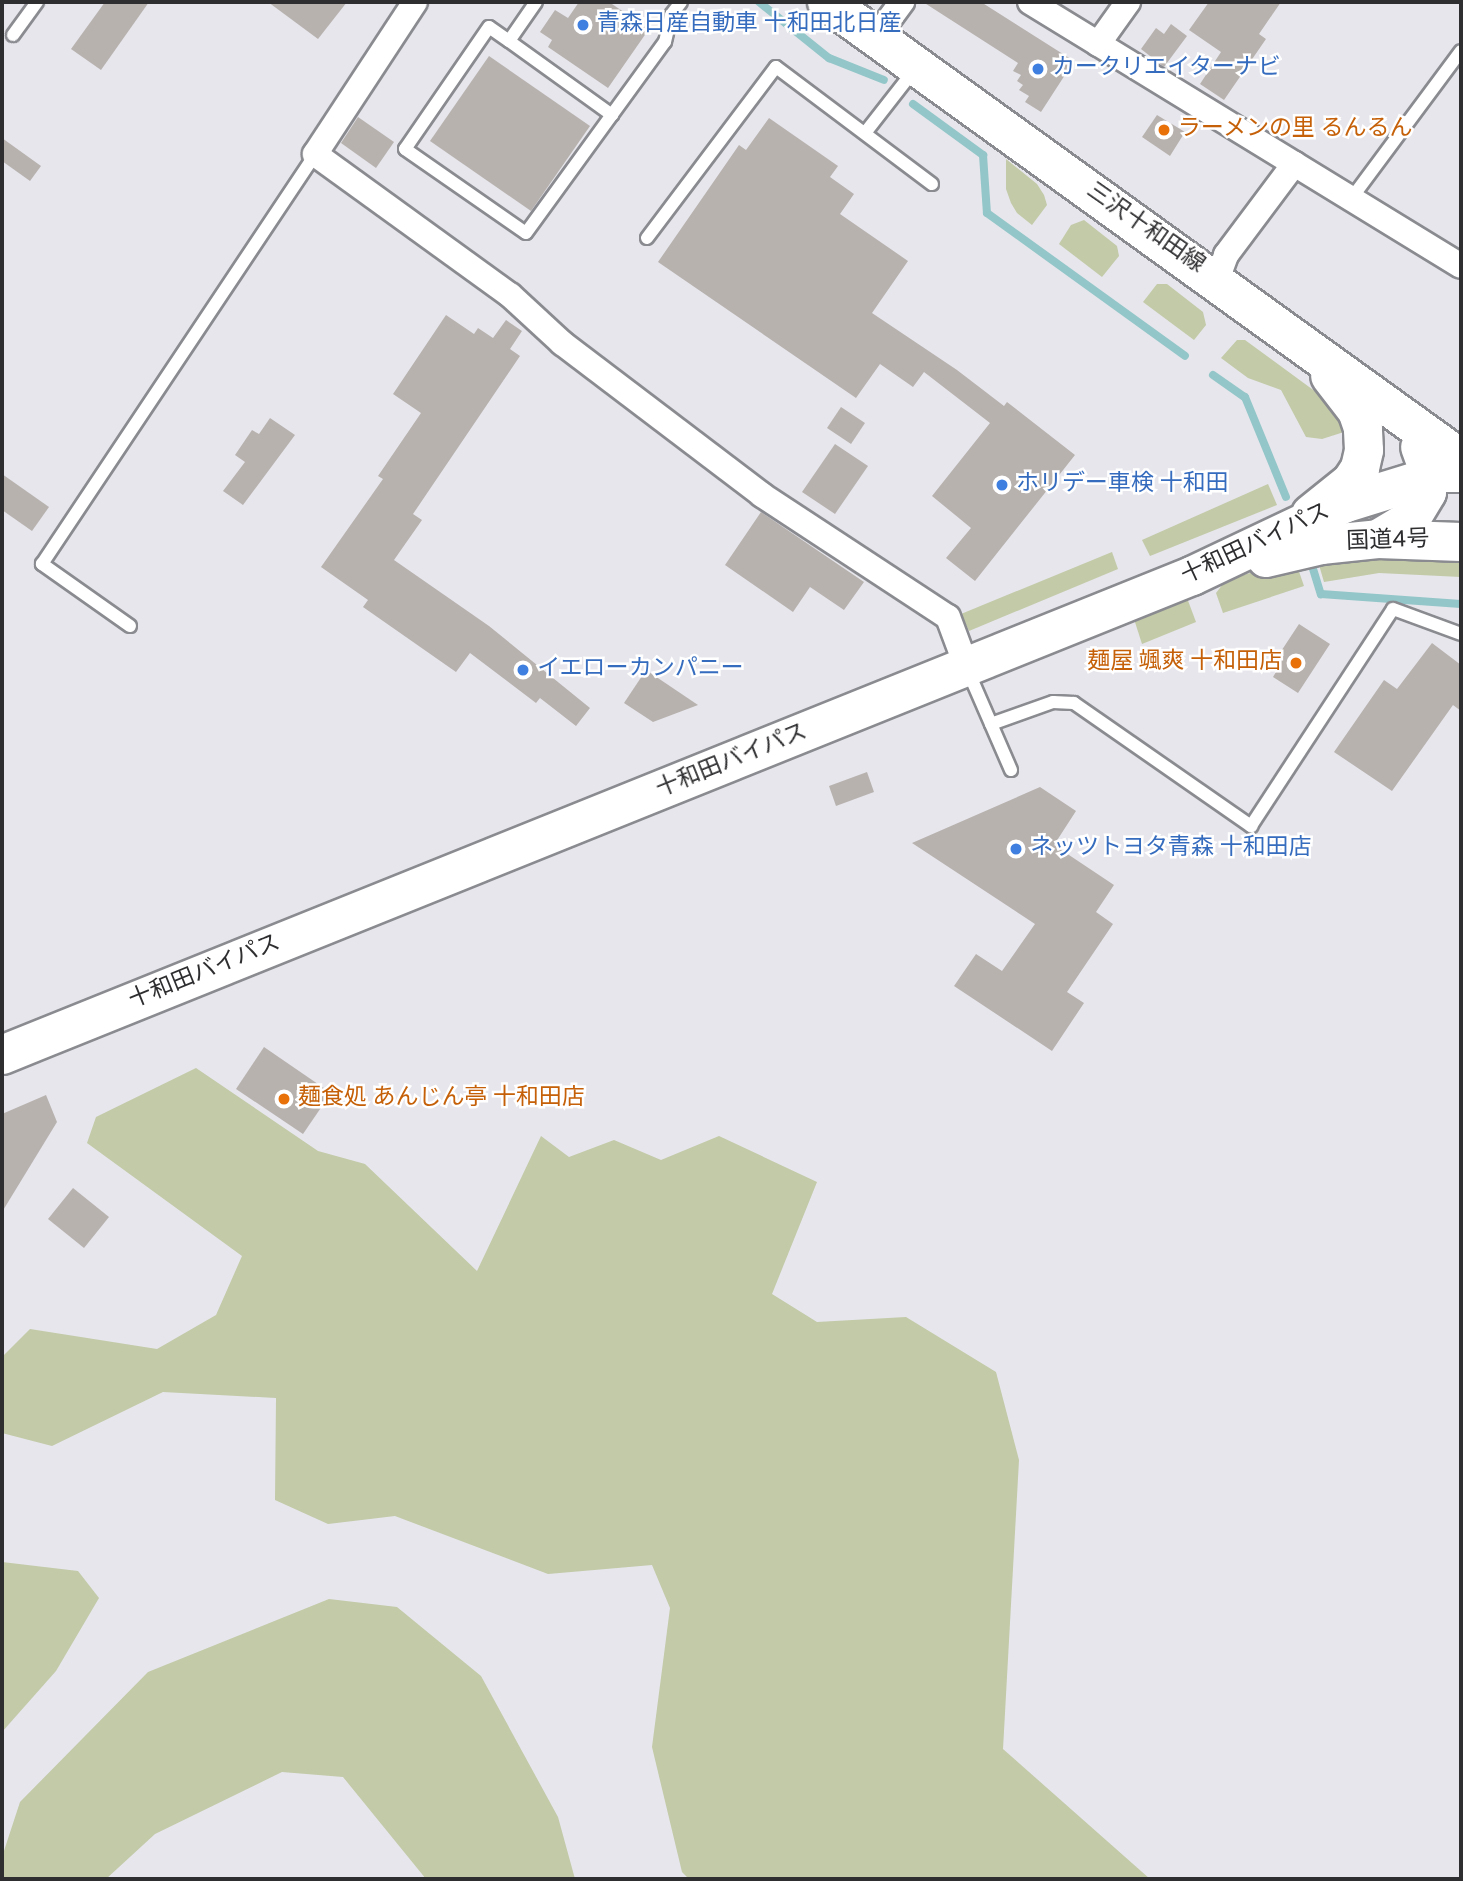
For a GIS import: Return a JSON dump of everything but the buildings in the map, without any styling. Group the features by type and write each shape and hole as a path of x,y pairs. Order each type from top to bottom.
{"main road":[{"name":"三沢十和田線","path":"827,2 1217,280 1461,459"},
{"path":"1289,529 1351,482 1360,468 1364,450 1363,428 1357,411 1301,342"},
{"path":"1378,539 1411,519 1427,492 1444,475 1422,452 1401,415"},
{"name":"十和田バイパス","path":"2,1055 1192,576 1346,503 1444,475"},
{"name":"国道4号","path":"1192,576 1321,545 1378,539 1461,542"}],"street":[{"path":"415,2 315,154 510,295 562,343 762,495 948,617 967,668"},
{"path":"876,37 902,2"},
{"path":"1030,2 1461,266"},
{"path":"1098,44 1128,2"},
{"path":"1217,280 1226,255 1294,164"}],"lane":[{"path":"13,35 37,2"},
{"path":"509,41 536,2"},
{"path":"612,115 489,27 405,149 526,233 612,115 665,42 671,15 681,2"},
{"path":"1351,199 1461,51"},
{"path":"865,133 917,66"},
{"path":"648,238 776,67 932,184"},
{"path":"130,626 42,564 315,154"},
{"path":"991,724 1053,702 1074,703 1251,826 1393,609 1461,634"},
{"path":"967,668 1011,770"}],"green space":[{"path":"1006,159 1037,184 1044,195 1047,205 1032,225 1017,213 1011,203 1006,189"},
{"path":"1084,220 1117,246 1119,256 1102,277 1059,244 1071,225"},
{"path":"1157,284 1167,284 1203,312 1206,325 1194,340 1143,302"},
{"path":"1237,340 1245,340 1316,392 1333,412 1344,432 1322,439 1306,437 1281,390 1248,378 1221,358"},
{"path":"1268,484 1277,505 1150,556 1142,540"},
{"path":"1112,552 1118,569 969,631 961,614"},
{"path":"1461,552 1461,577 1379,573 1324,582 1317,558"},
{"path":"1295,560 1304,586 1223,613 1216,593 1226,580"},
{"path":"1187,598 1196,622 1142,644 1134,619"},
{"path":"196,1068 318,1151 365,1164 477,1271 541,1136 569,1157 614,1140 661,1160 719,1136 817,1182 772,1294 817,1322 906,1317 996,1372 1019,1460 1003,1749 1150,1879 689,1879 682,1872 652,1747 670,1608 652,1565 548,1574 395,1516 328,1524 275,1500 276,1398 163,1392 52,1446 2,1433 2,1357 30,1329 157,1349 216,1315 242,1256 87,1143 96,1117"},
{"path":"2,1562 78,1571 99,1598 56,1671 2,1732"},
{"path":"329,1599 397,1607 481,1676 558,1817 575,1879 426,1879 343,1777 282,1772 155,1834 106,1879 2,1879 2,1857 20,1802 148,1672"}],"waterway":[{"path":"759,2 829,58 884,80"},
{"path":"913,104 983,155 987,213 1185,356"},
{"path":"1213,375 1245,397 1286,497"},
{"path":"1310,559 1321,594 1461,604"}],"place":[{"name":"青森日産自動車 十和田北日産","path":"583,25"},
{"name":"カークリエイターナビ","path":"1038,69"},
{"name":"ラーメンの里 るんるん","path":"1164,130"},
{"name":"ホリデー車検 十和田","path":"1002,485"},
{"name":"麺屋 颯爽 十和田店","path":"1296,663"},
{"name":"イエローカンパニー","path":"523,670"},
{"name":"ネッツトヨタ青森 十和田店","path":"1016,849"},
{"name":"麺食処 あんじん亭 十和田店","path":"284,1099"}]}
